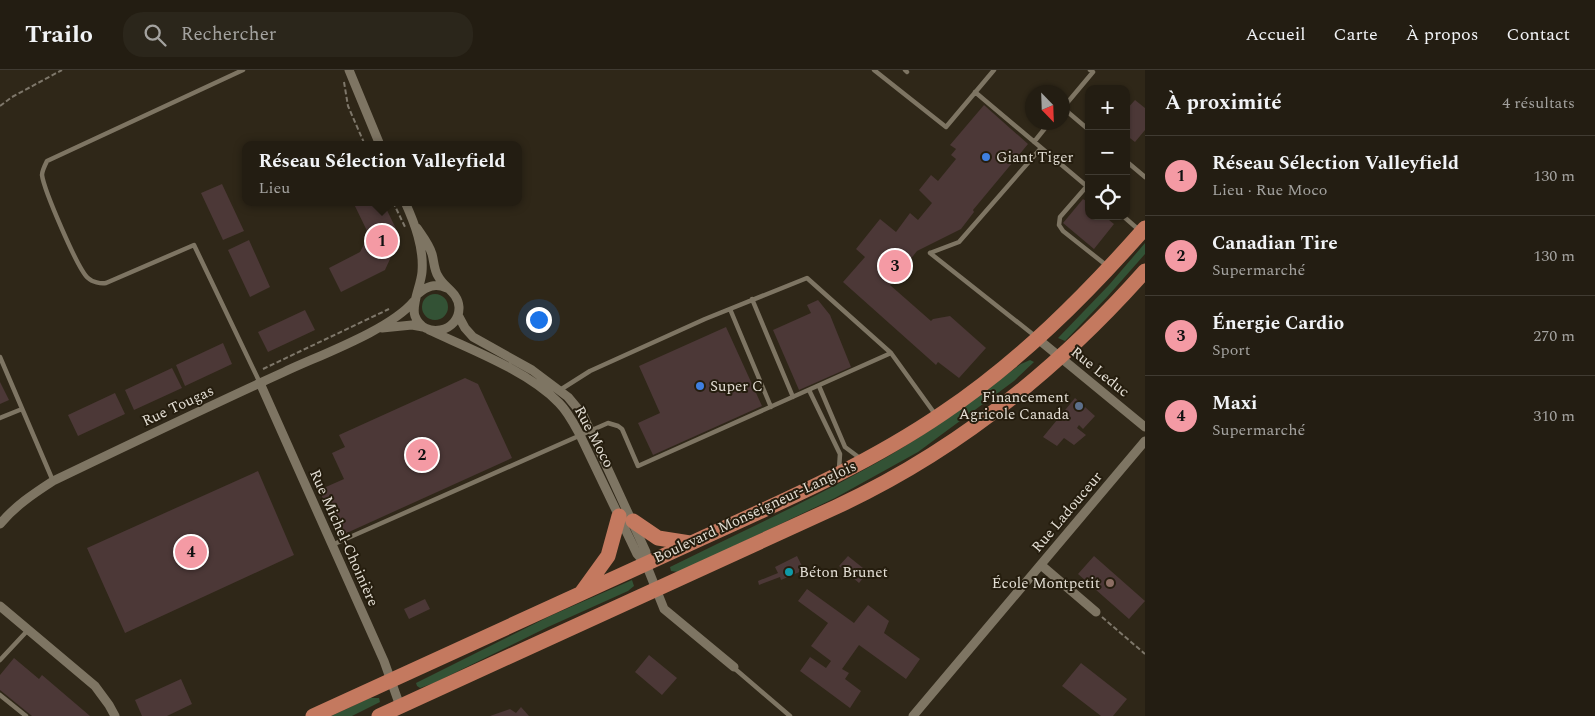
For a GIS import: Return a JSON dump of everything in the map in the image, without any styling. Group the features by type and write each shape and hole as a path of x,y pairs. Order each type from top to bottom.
{"highway":[{"name":"Boulevard Monseigneur-Langlois","path":"313,716 646,564 864,461 937,417 987,381 1038,339 1074,305 1143,230"},
{"name":"Boulevard Monseigneur-Langlois","path":"379,716 851,500 893,478 987,417 1061,357 1145,271"},
{"path":"582,593 608,556 626,519 658,538 691,543"}],"street":[{"path":"346,74 378,141"},
{"name":"Rue Moco","path":"407,206 416,228 422,254 422,270 414,316 426,328 478,352 536,383 554,399 570,418 646,552 646,564"},
{"name":"Rue Moco","path":"416,228 429,245 438,276 451,290 458,302 458,316 473,337 532,370 560,390 579,410 591,430 626,519 637,554 646,564 660,603 667,612 734,667"},
{"path":"416,298 429,286 437,285 451,290"},
{"name":"Rue Tougas","path":"0,524 12,509 53,481 377,329 408,309 416,298"},
{"path":"426,328 436,331 450,327 458,316"},
{"name":"Rue Tougas","path":"377,329 412,324 426,328"},
{"name":"Rue Leduc","path":"1038,339 1145,427"},
{"name":"Rue Michel-Choinière","path":"260,383 392,679 400,706"},
{"name":"Rue Ladouceur","path":"913,716 1145,441"},
{"path":"1041,565 1096,612"},
{"path":"0,606 95,686 115,716"}],"lane":[{"path":"243,70 47,161 42,173 48,197 79,265 88,279 98,283 106,283 194,245 260,383"},
{"path":"874,70 946,127 994,70"},
{"path":"1070,100 1093,72 1090,70"},
{"path":"975,92 1085,185"},
{"path":"1070,114 1085,127"},
{"path":"1034,142 1044,130"},
{"path":"1038,339 930,253 959,242 1040,148"},
{"path":"1130,164 1145,177"},
{"path":"1085,190 1060,217 1059,225 1110,267"},
{"path":"1129,220 1143,230"},
{"path":"554,399 560,390 590,371 730,309 807,278 891,353 937,417"},
{"path":"752,300 793,397"},
{"path":"730,309 772,407"},
{"path":"332,545 608,423 622,429 638,466 891,353"},
{"path":"0,357 53,481"},
{"path":"818,386 845,447 864,461"},
{"path":"808,390 840,454 839,474"},
{"path":"0,418 22,409"},
{"path":"0,660 29,629"},
{"path":"734,667 790,716"},
{"path":"0,695 26,716"}],"path":[{"path":"0,106 62,70"},
{"path":"346,74 348,106 363,141"},
{"path":"395,206 406,230"},
{"path":"263,369 394,307"},
{"path":"1096,612 1145,654"}],"green space":[{"path":"1145,243 1145,254 1108,296 1065,341 1058,338 1109,285"},
{"path":"435,294 444,298 448,307 444,316 435,320 426,316 422,307 426,298"},
{"path":"1030,360 1034,362 1014,381 918,452 835,498 696,564 678,572 671,571 670,567 807,500 887,457 938,424 1021,364"},
{"path":"632,580 634,586 628,591 548,627 434,683 420,688 417,686 416,683 550,616"},
{"path":"370,698 379,698 380,702 352,716 331,716"}],"building":[{"path":"1135,100 1145,108 1145,130 1135,142 1130,138 1130,106"},
{"path":"984,105 1028,144 973,210 974,212 961,229 917,251 890,285 931,321 950,316 986,348 959,378 938,362 936,365 843,282 865,257 856,249 880,219 896,232 910,213 918,220 932,203 919,190 931,175 938,181 956,159 951,155 956,149 950,145"},
{"path":"222,184 244,231 223,240 201,193"},
{"path":"1083,199 1085,200 1085,220 1109,220 1114,224 1094,249 1063,223"},
{"path":"355,206 385,206 400,237 385,270 341,292 329,268 360,252 369,235"},
{"path":"249,240 270,287 250,297 228,250"},
{"path":"818,300 830,315 851,367 799,390 773,330 811,313 807,305"},
{"path":"305,310 315,330 268,352 258,332"},
{"name":"Super C","path":"726,327 762,406 653,455 638,423 660,413 639,366"},
{"path":"223,343 232,364 185,386 176,365"},
{"path":"172,368 182,388 134,410 125,390"},
{"path":"465,378 478,384 512,458 340,536 319,490 344,479 332,453 345,447 339,435"},
{"path":"0,382 9,400 0,404"},
{"path":"115,393 125,414 78,436 68,415"},
{"path":"1075,398 1095,416 1083,429 1079,425 1077,428 1086,435 1074,445 1064,438 1057,446 1043,437"},
{"path":"258,471 294,555 125,633 87,548"},
{"name":"Béton Brunet","path":"797,556 804,570 781,580 780,577 759,585 758,581 778,573 775,567"},
{"path":"848,556 868,572 859,583 839,566"},
{"path":"1094,556 1145,601 1129,619 1078,574"},
{"path":"807,589 854,623 868,605 889,621 884,633 920,659 906,679 859,645 842,669 849,673 845,679 861,691 850,708 800,671 810,657 826,668 831,661 811,646 828,623 798,601"},
{"path":"425,599 430,609 409,619 404,609"},
{"path":"649,655 677,678 662,695 635,672"},
{"path":"14,658 39,679 42,675 90,716 32,716 0,690 0,675"},
{"path":"1081,663 1127,699 1113,716 1101,716 1062,686"},
{"path":"181,679 192,704 167,716 142,716 135,700"},
{"path":"521,707 529,716 490,716 510,709 516,713"}],"place":[{"name":"Giant Tiger","path":"986,157"},
{"name":"Réseau Sélection Valleyfield","path":"382,241"},
{"name":"Énergie Cardio","path":"895,266"},
{"name":"Super C","path":"700,386"},
{"name":"Financement Agricole Canada","path":"1079,406"},
{"name":"Canadian Tire","path":"422,455"},
{"name":"Maxi","path":"191,552"},
{"name":"Béton Brunet","path":"789,572"},
{"name":"École Montpetit","path":"1110,583"}]}
